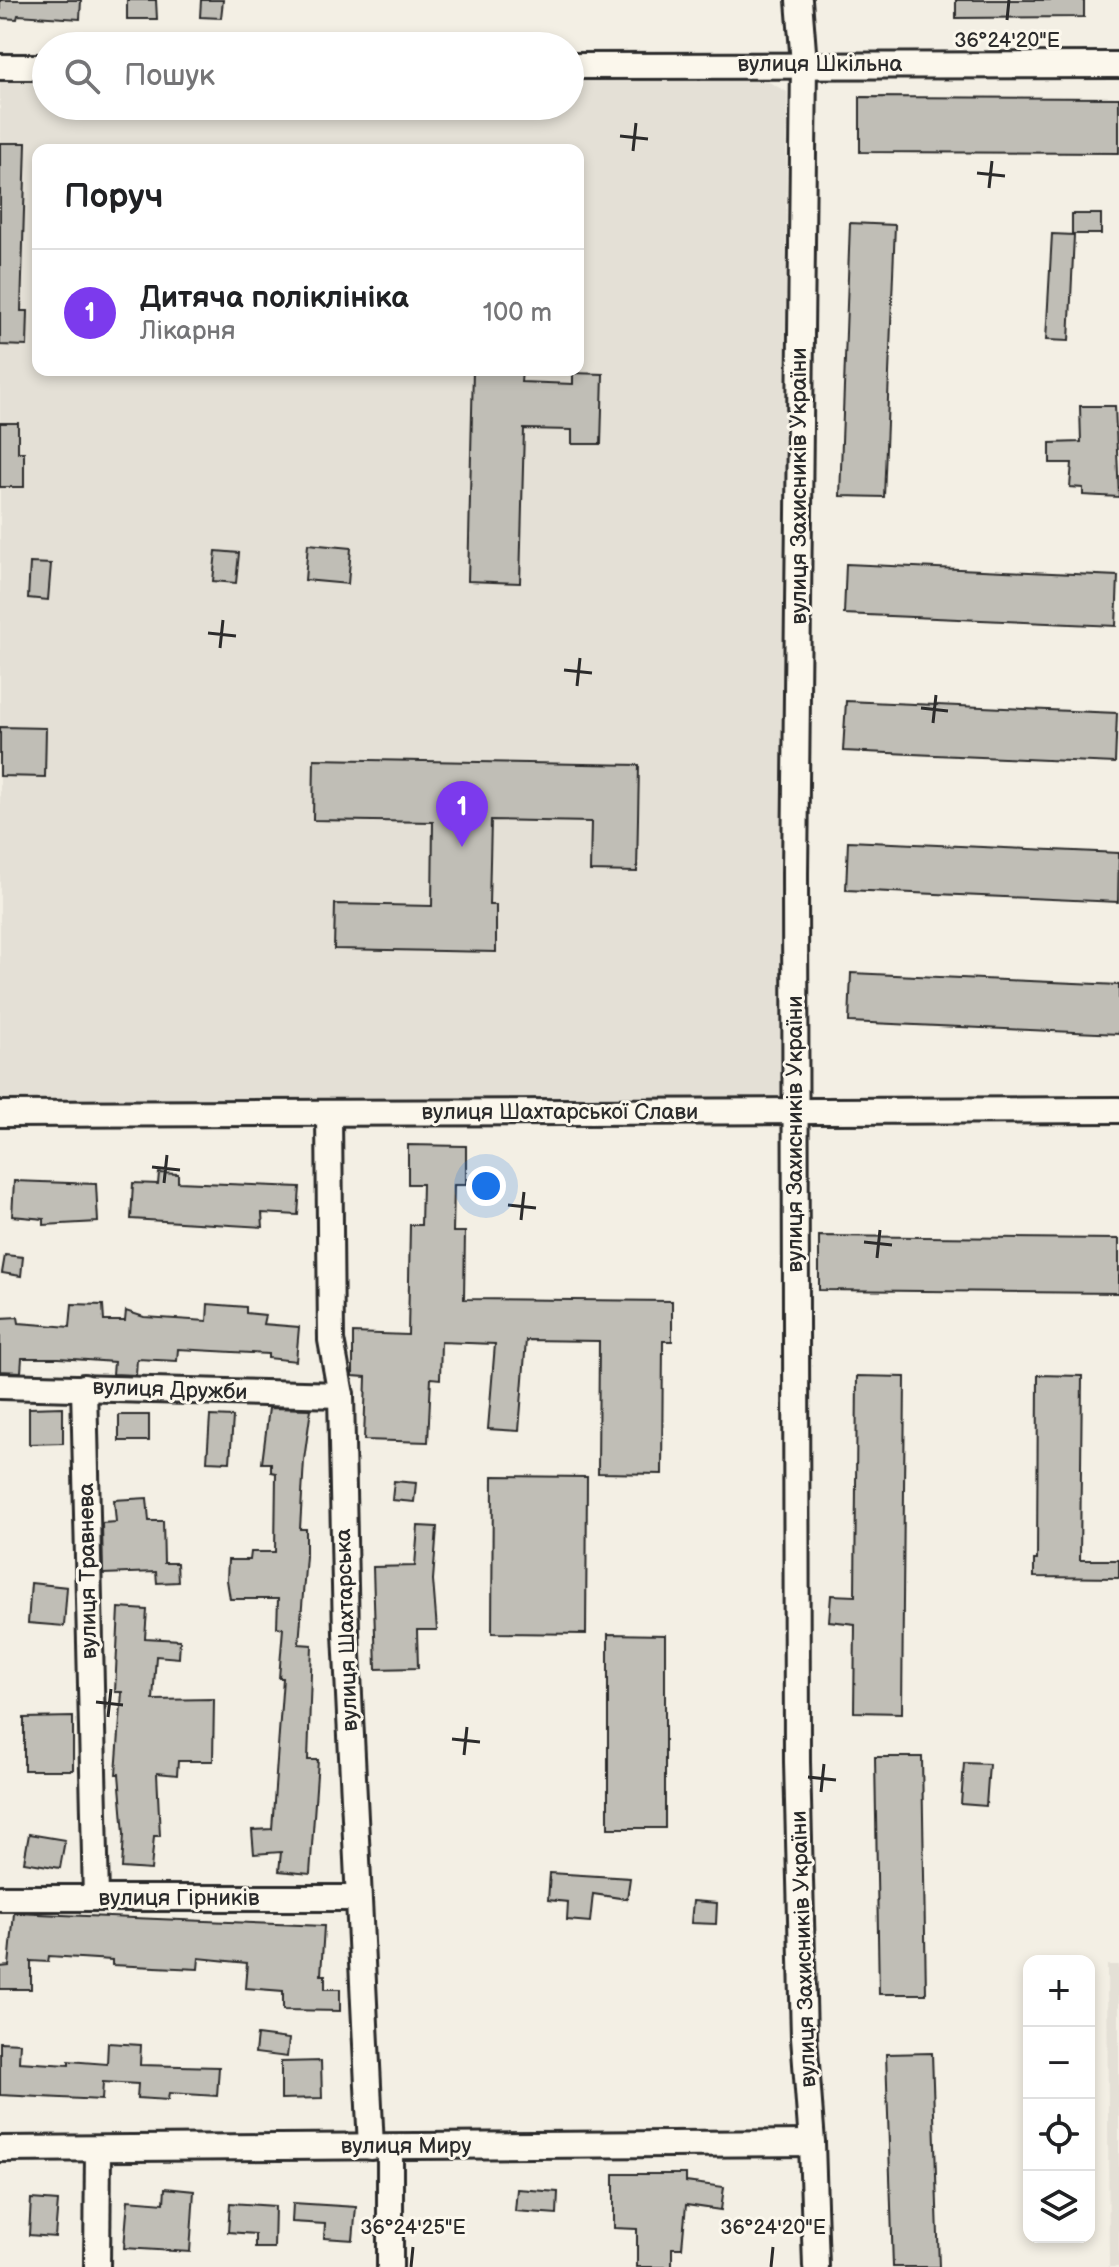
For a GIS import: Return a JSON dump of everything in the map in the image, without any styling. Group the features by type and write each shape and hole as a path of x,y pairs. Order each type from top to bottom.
{"street":[{"name":"вулиця Захисників України","path":"799,0 804,64 795,1109 797,1762 804,2037 812,2143 816,2267"},
{"name":"вулиця Шкільна","path":"584,66 1119,65"},
{"path":"0,67 32,67"},
{"name":"вулиця Шахтарської Слави","path":"0,1114 1119,1110"},
{"name":"вулиця Шахтарська","path":"329,1114 331,1340 341,1395 357,1898 390,2267"},
{"name":"вулиця Дружби","path":"0,1386 341,1395"},
{"name":"вулиця Травнева","path":"84,1387 96,1898"},
{"name":"вулиця Гірників","path":"0,1898 357,1898"},
{"name":"вулиця Миру","path":"0,2149 812,2143"},
{"path":"97,2267 98,2149"}],"shaded area":[{"path":"0,77 32,77 32,120 584,120 584,77 734,77 769,82 787,92 781,1099 0,1108"},
{"path":"1107,1965 1119,1965 1119,2267 1109,2267"}],"building":[{"path":"0,0 81,0 80,19 18,15 17,19 0,18"},
{"path":"127,0 156,0 157,19 127,19"},
{"path":"201,0 223,0 221,18 200,17"},
{"path":"956,0 1084,0 1084,17 956,18"},
{"path":"860,97 1119,98 1119,153 860,152"},
{"path":"0,143 26,143 21,311 28,311 27,346 0,345"},
{"path":"1072,214 1101,214 1101,234 1072,234"},
{"path":"850,223 895,225 884,497 840,496"},
{"path":"1052,234 1074,235 1069,341 1046,340"},
{"path":"603,374 601,444 572,444 572,430 524,429 520,583 468,581 473,376 522,376 521,382 573,384 573,376"},
{"path":"1080,406 1115,406 1119,497 1083,495 1083,488 1070,487 1072,463 1050,463 1050,443 1081,442"},
{"path":"0,423 18,423 18,452 24,452 24,487 0,487"},
{"path":"308,544 351,548 348,584 305,580"},
{"path":"216,551 239,553 236,583 213,581"},
{"path":"30,563 51,564 48,600 28,598"},
{"path":"846,564 1118,576 1116,626 844,614"},
{"path":"846,701 1117,713 1115,763 843,751"},
{"path":"0,727 46,728 45,777 0,776"},
{"path":"314,759 639,765 637,872 590,871 591,822 491,820 489,905 496,905 496,952 334,949 335,904 432,906 433,822 313,820"},
{"path":"848,841 1119,853 1118,902 846,890"},
{"path":"851,973 1119,985 1119,1034 849,1022"},
{"path":"408,1145 466,1146 466,1185 454,1185 453,1232 465,1232 464,1299 672,1301 672,1341 663,1341 662,1474 598,1473 599,1341 526,1340 519,1431 488,1429 495,1344 441,1342 440,1379 431,1378 428,1442 364,1440 366,1377 353,1376 353,1333 408,1335 410,1225 421,1225 422,1184 408,1184"},
{"path":"159,1173 178,1174 178,1182 300,1187 298,1215 262,1213 263,1227 131,1219 133,1183 158,1184"},
{"path":"14,1181 96,1184 98,1222 44,1225 44,1219 12,1216"},
{"path":"819,1236 1119,1239 1119,1293 819,1290"},
{"path":"5,1255 23,1257 21,1276 2,1273"},
{"path":"72,1304 103,1305 104,1321 125,1321 126,1311 144,1317 207,1321 208,1304 246,1307 246,1313 265,1315 263,1324 299,1327 296,1361 268,1358 268,1354 178,1349 177,1361 137,1359 136,1375 113,1374 114,1362 59,1358 22,1358 21,1372 0,1371 0,1318 18,1317 19,1323 70,1327"},
{"path":"1038,1375 1082,1376 1080,1560 1119,1560 1119,1578 1034,1577 1034,1560 1037,1560"},
{"path":"857,1376 905,1377 902,1713 854,1712 855,1624 829,1621 831,1595 855,1596"},
{"path":"63,1407 63,1443 29,1444 29,1408"},
{"path":"269,1408 311,1409 300,1529 306,1529 306,1556 299,1644 312,1645 308,1760 318,1760 310,1874 279,1871 281,1852 254,1854 252,1830 272,1829 283,1678 279,1678 283,1628 277,1627 278,1599 230,1599 227,1580 228,1560 250,1560 251,1552 275,1552 276,1473 271,1472 271,1463 262,1463"},
{"path":"119,1415 149,1415 149,1441 119,1441"},
{"path":"210,1416 233,1417 230,1462 207,1461"},
{"path":"493,1476 587,1477 586,1634 492,1633"},
{"path":"394,1481 416,1483 414,1502 392,1500"},
{"path":"147,1498 149,1521 163,1521 164,1563 177,1563 178,1582 157,1583 156,1572 103,1574 102,1523 116,1522 114,1500"},
{"path":"418,1526 437,1527 433,1580 437,1630 417,1630 418,1668 376,1669 373,1567 415,1566"},
{"path":"31,1583 67,1587 64,1626 28,1623"},
{"path":"119,1608 147,1610 145,1638 180,1640 179,1658 156,1656 153,1700 214,1699 213,1761 178,1761 177,1775 157,1773 160,1836 154,1836 151,1870 122,1868 124,1834 119,1774 116,1774 122,1692 115,1692"},
{"path":"608,1634 665,1635 665,1828 608,1828"},
{"path":"73,1717 73,1770 24,1770 24,1718"},
{"path":"875,1757 922,1757 926,1994 879,1994"},
{"path":"964,1763 989,1764 986,1806 961,1804"},
{"path":"29,1834 65,1840 60,1868 24,1862"},
{"path":"550,1873 630,1878 627,1899 593,1894 590,1922 567,1920 568,1902 548,1900"},
{"path":"693,1901 717,1903 716,1924 691,1923"},
{"path":"14,1913 324,1926 321,1975 325,1975 325,1989 340,1989 340,2011 283,2010 283,1991 245,1988 247,1963 199,1958 198,1969 112,1965 112,1960 49,1956 48,1962 31,1961 31,1989 0,1989 0,1967 9,1966"},
{"path":"257,2035 289,2039 287,2057 255,2053"},
{"path":"0,2042 20,2043 19,2062 69,2065 69,2061 107,2064 108,2043 141,2045 140,2065 219,2067 217,2096 169,2093 168,2100 137,2098 138,2084 103,2082 102,2100 0,2095"},
{"path":"932,2053 939,2267 893,2267 886,2054"},
{"path":"321,2061 322,2098 281,2099 281,2062"},
{"path":"614,2174 686,2174 686,2182 724,2187 721,2210 686,2205 682,2248 672,2248 672,2267 637,2267 637,2229 614,2228"},
{"path":"165,2188 194,2191 190,2252 124,2248 128,2200 164,2203"},
{"path":"517,2189 558,2192 557,2214 515,2211"},
{"path":"31,2199 58,2201 55,2237 29,2235"},
{"path":"230,2203 275,2206 274,2248 255,2248 255,2234 228,2232"},
{"path":"293,2203 356,2207 353,2240 324,2238 325,2224 292,2222"}],"place":[{"name":"Дитяча поліклініка","path":"462,847"}]}
